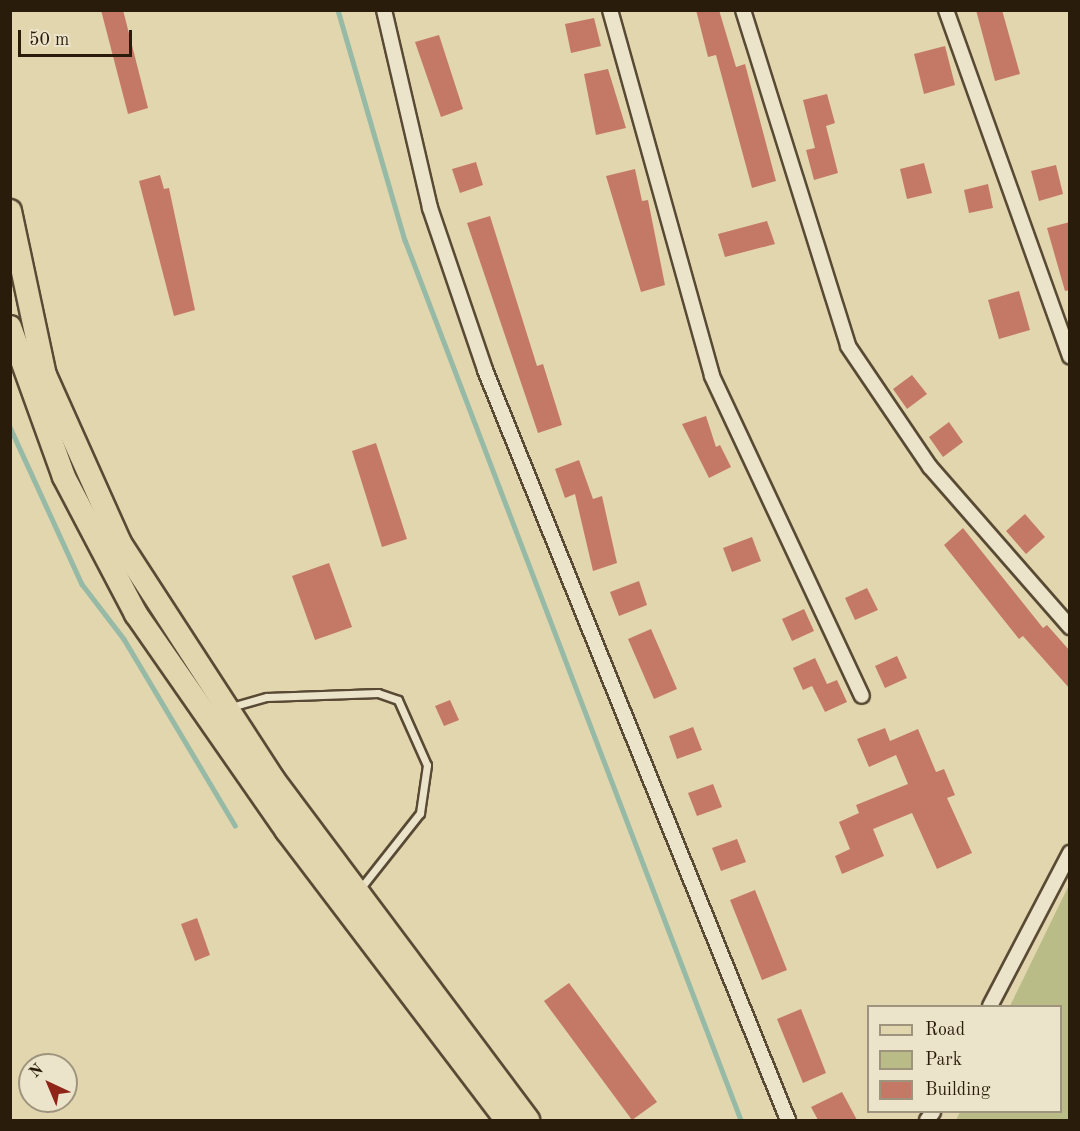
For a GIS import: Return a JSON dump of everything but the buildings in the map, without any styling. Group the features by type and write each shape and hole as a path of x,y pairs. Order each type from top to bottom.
{"main road":[{"path":"10,211 45,375 92,488 160,613 228,708 273,778 360,889 528,1120"},
{"path":"10,327 64,477 136,614 286,831 506,1120"}],"street":[{"path":"384,10 430,208 485,369 788,1120"},
{"path":"610,10 712,376 862,696"},
{"path":"742,10 848,346 930,467 1070,627"},
{"path":"946,10 1070,356"},
{"path":"991,1005 1070,853"}],"lane":[{"path":"228,708 267,697 378,693 399,700 427,765 420,813 360,889"}],"green space":[{"path":"1069,885 1069,1120 956,1120 960,1113 1062,1113 1062,1005 1010,1005"}],"waterway":[{"path":"338,10 405,240 741,1120"},
{"path":"10,427 82,584 124,639 235,825"}]}
